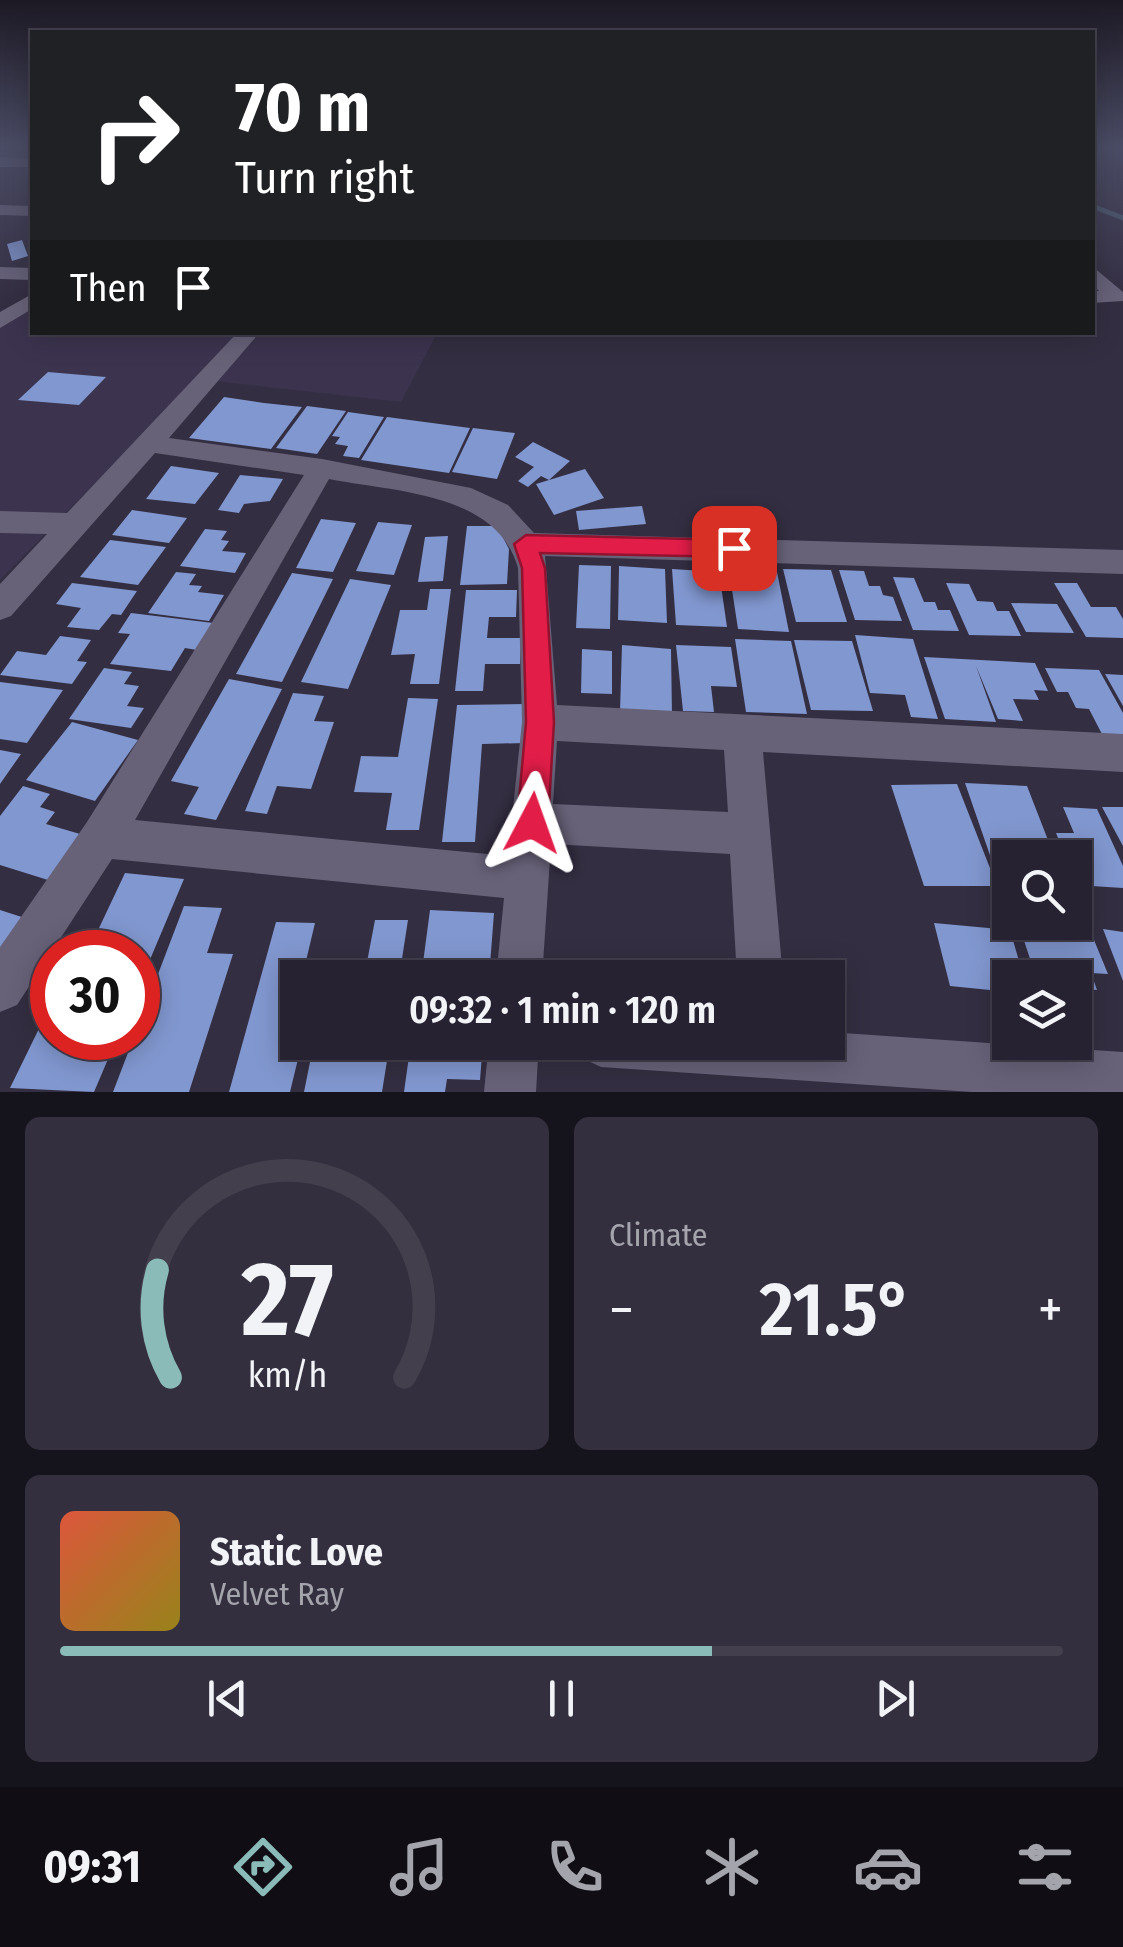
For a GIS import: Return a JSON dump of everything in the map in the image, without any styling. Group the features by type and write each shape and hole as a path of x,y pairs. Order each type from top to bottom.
{"street":[{"path":"0,210 30,211"},
{"path":"0,273 30,274"},
{"path":"1095,275 1120,299"},
{"path":"1095,297 1120,299"},
{"path":"0,322 30,301"},
{"path":"0,606 247,335"},
{"path":"151,444 322,468 471,498 498,513 526,544 533,568 540,722 520,960"},
{"path":"0,988 102,837 322,468"},
{"path":"0,522 76,524"},
{"path":"526,544 1123,562"},
{"path":"540,722 1123,753"},
{"path":"742,730 746,834 758,960"},
{"path":"532,823 746,834"},
{"path":"102,837 525,880"},
{"path":"845,1054 1123,1077"},
{"path":"510,1092 513,1060"}],"shaded area":[{"path":"30,303 30,335 436,335 401,402 197,379 0,580 0,325"}],"building":[{"path":"22,240 28,256 12,261 7,244"},
{"path":"48,372 106,377 79,405 18,400"},
{"path":"224,397 302,407 271,449 189,438"},
{"path":"307,406 346,411 317,454 276,448"},
{"path":"348,412 384,417 359,458 343,456 348,446 335,444 340,437 332,436"},
{"path":"387,417 470,428 449,473 361,460"},
{"path":"473,428 515,433 497,479 452,472"},
{"path":"533,442 570,461 549,480 541,476 528,487 518,481 534,467 515,457"},
{"path":"171,466 219,473 195,504 146,499"},
{"path":"585,469 604,498 554,515 536,484"},
{"path":"240,475 283,479 270,501 244,504 239,513 218,510"},
{"path":"642,506 646,524 579,530 576,511"},
{"path":"132,510 187,518 169,543 112,535"},
{"path":"321,519 356,523 333,572 296,568"},
{"path":"378,522 412,525 394,575 356,571"},
{"path":"467,526 497,526 509,549 507,584 460,585"},
{"path":"205,529 227,531 221,540 229,541 222,551 246,553 235,573 180,566"},
{"path":"448,536 443,581 418,582 425,537"},
{"path":"110,540 166,547 138,585 80,577"},
{"path":"579,565 611,566 610,629 576,628"},
{"path":"619,566 665,569 667,623 618,620"},
{"path":"672,569 719,572 727,627 676,625"},
{"path":"783,569 831,570 847,622 796,622"},
{"path":"729,570 777,572 789,632 738,629"},
{"path":"839,570 864,571 869,586 880,586 883,595 893,597 902,621 855,620"},
{"path":"176,572 196,574 189,585 202,586 198,592 224,595 209,621 148,613"},
{"path":"292,573 333,579 282,682 236,674"},
{"path":"893,577 914,578 924,602 935,602 938,610 950,610 959,631 913,630"},
{"path":"350,579 391,585 348,689 301,682"},
{"path":"72,583 137,591 121,615 112,614 99,630 67,627 81,608 56,604"},
{"path":"946,583 969,584 977,601 993,602 997,611 1009,611 1021,636 969,635"},
{"path":"1054,583 1077,583 1091,607 1116,607 1123,619 1123,638 1086,637"},
{"path":"430,589 451,589 439,684 410,684 415,654 391,655 400,610 427,610"},
{"path":"466,590 517,590 516,617 489,617 487,638 521,638 520,664 485,664 483,691 455,691"},
{"path":"1011,603 1057,604 1074,633 1026,632"},
{"path":"131,613 213,623 197,650 185,648 171,671 110,664 130,634 118,633"},
{"path":"855,635 913,639 938,719 911,717 905,695 870,693"},
{"path":"60,636 91,640 77,661 87,662 72,684 0,675 17,651 46,655"},
{"path":"735,639 791,641 807,714 746,712"},
{"path":"794,640 852,641 873,711 811,710"},
{"path":"622,645 671,649 672,716 620,711"},
{"path":"676,645 731,647 737,687 711,686 714,712 683,711"},
{"path":"582,649 612,651 612,694 581,693"},
{"path":"924,657 1035,663 1048,691 1034,690 1039,700 1013,699 1023,721 998,719 976,666 996,722 945,719"},
{"path":"104,668 132,672 124,684 139,686 127,706 144,708 131,728 69,719"},
{"path":"1045,668 1099,670 1123,713 1123,739 1104,738 1089,709 1076,708 1068,692 1057,692"},
{"path":"1105,674 1123,675 1123,706"},
{"path":"229,679 282,689 216,820 184,814 199,787 171,781"},
{"path":"0,682 63,690 27,743 0,739"},
{"path":"293,693 324,696 314,721 334,722 311,789 277,786 267,814 245,811"},
{"path":"408,698 438,699 419,830 386,830 392,793 354,792 361,756 398,757"},
{"path":"525,704 524,743 482,744 475,842 442,842 457,705"},
{"path":"72,722 138,740 95,801 26,780"},
{"path":"0,750 21,754 0,784"},
{"path":"965,783 1027,786 1048,840 992,840 992,861"},
{"path":"957,784 992,873 992,886 924,886 891,785"},
{"path":"23,786 50,794 40,807 55,812 46,824 80,834 48,880 0,865 0,816"},
{"path":"1063,807 1097,809 1123,866 1123,888 1092,886 1092,840 1059,840 1056,833 1074,833"},
{"path":"1102,807 1123,807 1123,846"},
{"path":"125,873 184,879 160,936 160,930 98,930"},
{"path":"184,906 222,908 207,953 233,954 189,1092 113,1092 125,1060 160,1060 160,969"},
{"path":"0,910 31,920 0,966"},
{"path":"430,910 494,913 490,960 423,960"},
{"path":"375,920 408,920 402,960 367,960"},
{"path":"276,922 315,923 306,960 280,960 279,1058 298,1060 290,1092 229,1092"},
{"path":"934,923 992,928 992,940 1013,940 1019,960 992,960 992,990 950,986"},
{"path":"1103,929 1123,932 1123,981"},
{"path":"1092,935 1108,974 1092,973 1092,960 1030,960 1024,940 1092,940"},
{"path":"30,1047 30,1060 108,1060 94,1092 10,1088"},
{"path":"310,1060 387,1060 382,1092 304,1092"},
{"path":"408,1060 482,1060 480,1080 447,1079 445,1092 404,1092"}],"waterway":[{"path":"1095,207 1123,218"}],"route":[{"path":"532,823 540,722 533,568 526,544 734,548"}]}
